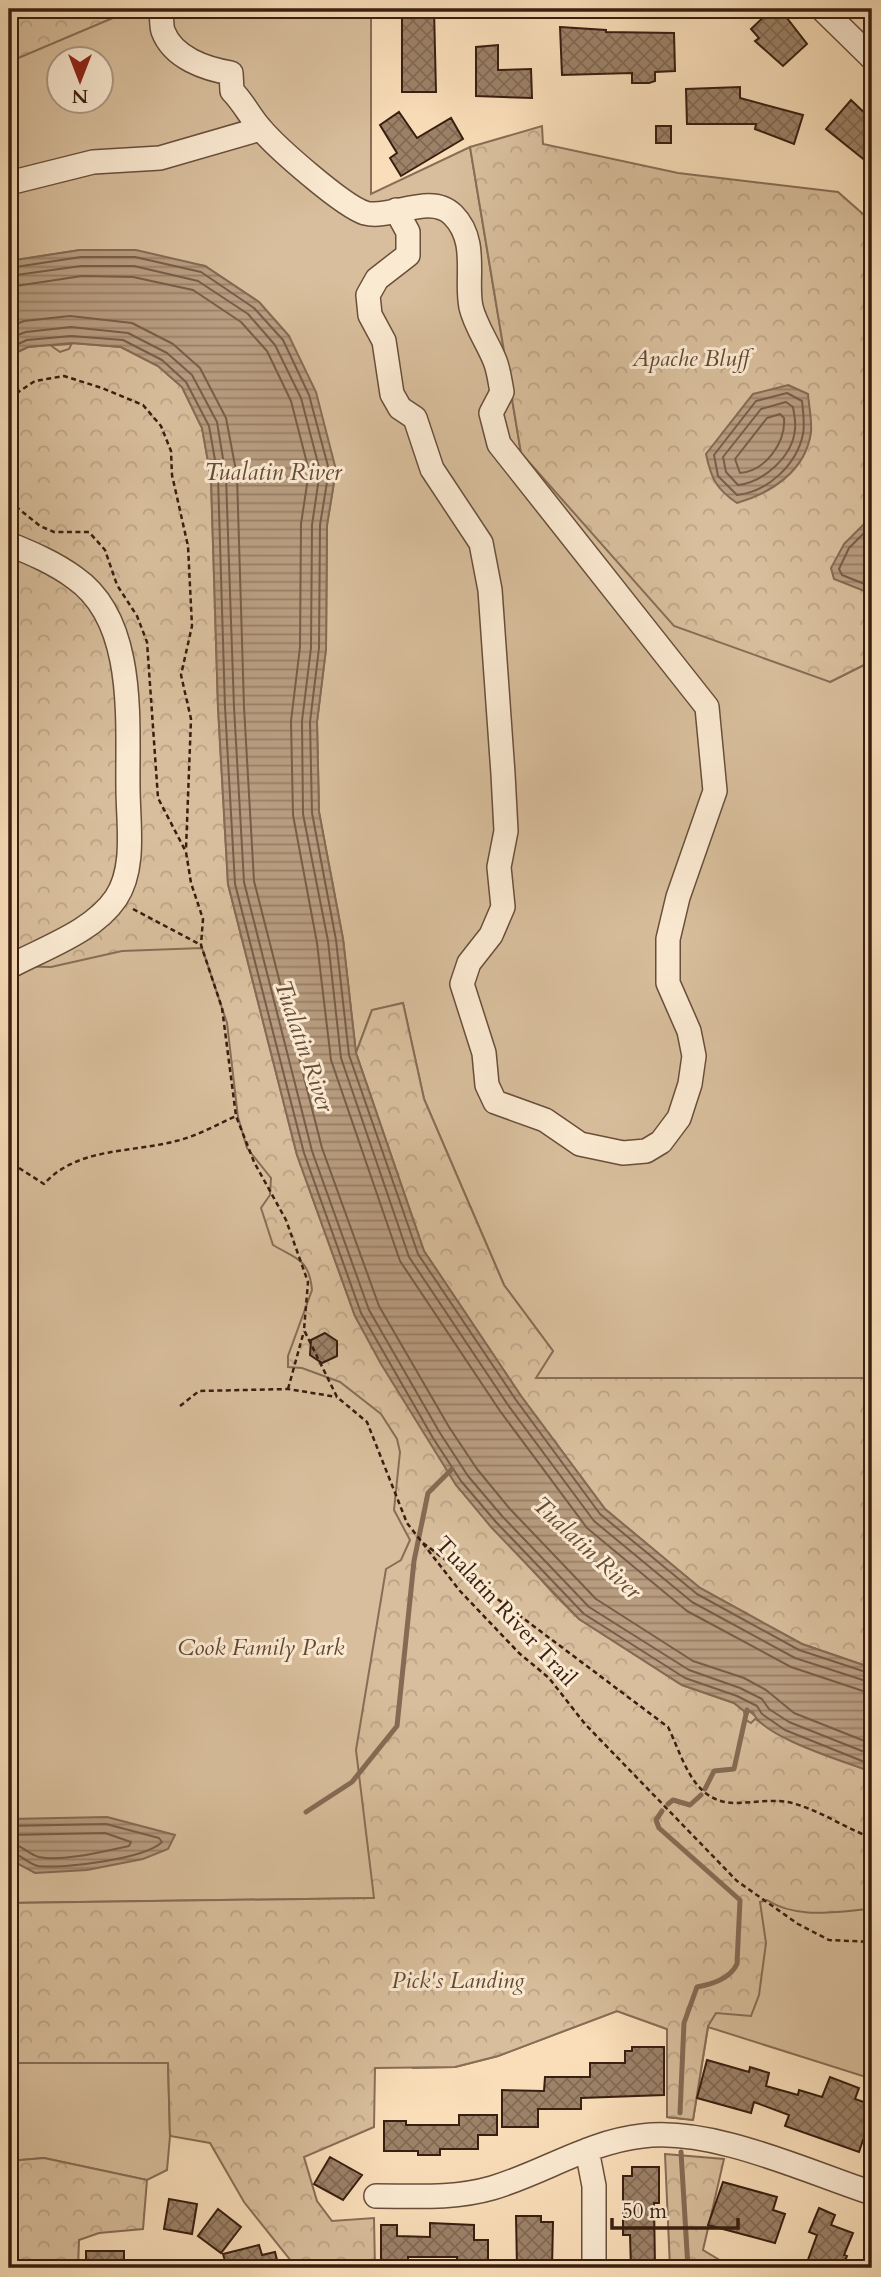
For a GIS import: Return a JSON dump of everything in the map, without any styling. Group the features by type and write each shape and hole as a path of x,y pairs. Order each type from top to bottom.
{"street":[{"path":"161,9 163,31 176,50 207,69 231,73 232,91 251,112 260,129 323,187 349,206 367,214 396,210 435,206 452,214 462,229 472,266 471,307 496,363 502,392 491,413 499,444 708,707 715,791 678,897 668,939 668,983 689,1031 694,1056 690,1084 679,1118 662,1142 646,1151 622,1153 580,1144 545,1120 495,1102 487,1085 484,1053 462,985 468,962 491,935 503,907 499,867 506,831 490,590 481,543 432,469 415,418 400,408 392,394 384,341 370,315 368,295 377,279 408,255 408,232 396,210"},
{"path":"822,9 872,58"},
{"path":"9,183 93,162 160,158 260,129"},
{"path":"9,544 77,578 88,590 114,631 124,663 129,831 126,876 115,899 100,916 9,967"},
{"path":"376,2196 437,2197 492,2188 587,2150 641,2136 702,2137 872,2193"},
{"path":"587,2150 594,2186 594,2268"}],"path":[{"path":"9,398 35,382 64,376 102,388 143,405 160,426 171,451 172,475 188,546 191,626 181,675 191,719 186,852 191,883 203,919 201,945 222,1008 236,1116 254,1162 286,1220 308,1282 304,1329 288,1389"},
{"path":"9,501 40,526 54,532 89,532 105,550 117,585 137,616 147,642 158,798 186,852"},
{"path":"115,899 201,945"},
{"path":"19,1168 44,1184 56,1171 78,1159 174,1142 236,1116"},
{"name":"Tualatin River Trail","path":"304,1329 337,1396 367,1422 396,1499 419,1540 477,1609 557,1686 585,1724 737,1881 777,1911 822,1937 841,1942 872,1942"},
{"path":"180,1406 200,1391 288,1389 337,1396"},
{"path":"419,1540 668,1727 697,1787 712,1797 731,1803 785,1802 816,1811 872,1838"}],"green space":[{"path":"9,9 371,9 371,194 470,147 521,453 830,682 872,661 872,1378 535,1378 553,1351 504,1285 424,1099 403,1003 372,1010 356,1053 343,939 319,812 317,722 326,649 327,525 336,470 289,336 259,302 205,266 80,250 9,261"},
{"path":"9,9 134,9 46,46 9,62"},
{"name":"Apache Bluff","path":"542,126 543,144 678,173 838,192 872,222 872,661 830,682 674,626 521,453 470,147"},
{"name":"Pick's Landing","path":"72,343 121,347 158,366 182,387 202,428 211,478 218,707 228,884 297,1155 355,1316 456,1485 579,1619 682,1685 734,1703 744,1711 746,1720 751,1723 755,1719 782,1736 872,1772 872,1909 805,1912 779,1906 767,1900 760,1902 766,1943 759,1995 751,2016 716,2013 708,2026 693,2120 667,2117 667,2029 617,2011 498,2056 455,2067 375,2068 374,2127 304,2157 317,2201 332,2221 374,2218 375,2268 292,2268 291,2261 244,2202 210,2143 170,2136 168,2063 9,2063 9,1903 374,1898 356,1750 386,1569 401,1560 410,1540 394,1510 400,1452 397,1439 381,1414 340,1382 302,1368 288,1367 288,1356 312,1290 310,1279 308,1271 300,1261 273,1245 261,1208 270,1195 271,1178 247,1148 238,1117 227,1023 202,948 122,951 51,967 9,966 9,356 28,347 50,345 60,352 69,349"},
{"name":"Cook Family Park","path":"85,343 297,1155 331,1244 749,1711 781,1736 872,1772 872,2079 708,2027 693,2120 667,2117 667,2029 617,2011 498,2056 455,2067 413,2068 374,1898 9,1903 9,356 28,347"},
{"path":"403,1003 424,1099 504,1285 553,1351 536,1378 872,1378 872,1668 802,1644 700,1588 605,1509 521,1396 424,1251 356,1053 372,1010"},
{"path":"9,2063 168,2063 170,2136 167,2170 147,2180 44,2158 9,2161"},
{"path":"665,2154 724,2159 703,2250 733,2268 670,2268"},
{"path":"44,2158 147,2180 143,2229 99,2233 79,2240 78,2268 9,2268 9,2161"}],"water":[{"name":"Tualatin River","path":"80,250 136,250 205,266 259,302 289,336 316,392 336,470 327,525 326,649 317,722 319,812 343,939 356,1053 424,1251 521,1396 605,1509 700,1588 802,1644 872,1668 872,1772 787,1739 771,1731 753,1712 749,1711 746,1717 744,1711 734,1703 682,1685 579,1619 491,1527 456,1485 381,1364 355,1316 297,1155 228,884 218,707 211,478 202,428 182,387 158,366 121,347 72,343 28,347 9,356 9,261"},
{"path":"788,385 808,394 811,432 808,446 802,458 785,478 762,493 737,503 724,493 716,482 706,454 753,394"},
{"path":"872,516 872,594 834,579 831,568 844,544"},
{"path":"107,1817 175,1835 168,1849 143,1859 87,1870 35,1873 9,1859 9,1819"}],"building":[{"path":"402,9 434,9 436,92 402,92"},
{"path":"771,10 778,18 783,13 807,44 783,66 755,41 759,38 751,29"},
{"path":"560,27 606,32 674,33 675,71 655,72 655,81 649,83 632,83 632,73 562,75"},
{"path":"498,45 498,70 531,69 532,98 476,96 476,47"},
{"path":"740,87 740,98 803,115 794,144 755,129 756,124 687,124 686,89"},
{"path":"851,100 872,120 872,166 826,129"},
{"path":"399,112 417,138 451,118 463,139 401,176 390,158 397,153 380,125"},
{"path":"656,126 671,126 671,143 656,143"},
{"path":"325,1333 337,1341 337,1356 322,1363 310,1355 311,1340"},
{"path":"632,2047 664,2047 664,2095 581,2098 581,2109 538,2109 538,2127 502,2127 502,2090 544,2091 545,2077 590,2077 590,2063 625,2063 625,2051 632,2051"},
{"path":"707,2060 749,2072 750,2067 769,2073 766,2086 798,2095 799,2090 822,2097 830,2077 859,2088 855,2099 872,2105 872,2144 863,2140 859,2152 785,2126 789,2115 754,2102 751,2113 697,2098"},
{"path":"459,2115 497,2115 497,2135 478,2135 478,2149 440,2149 440,2155 418,2155 418,2151 384,2151 384,2121 406,2121 406,2125 459,2125"},
{"path":"330,2157 362,2175 343,2200 314,2184"},
{"path":"632,2167 659,2167 659,2203 654,2203 655,2268 631,2268 630,2235 623,2235 623,2176 632,2176"},
{"path":"723,2182 777,2197 773,2210 785,2214 775,2243 708,2225"},
{"path":"169,2199 197,2204 192,2234 164,2229"},
{"path":"819,2208 835,2215 831,2225 853,2233 842,2268 805,2268 817,2235 809,2232"},
{"path":"218,2209 241,2227 221,2253 198,2236"},
{"path":"516,2216 541,2216 541,2222 553,2222 552,2268 517,2268"},
{"path":"430,2223 474,2225 474,2240 488,2240 488,2264 457,2264 457,2257 408,2257 408,2268 381,2268 381,2225 397,2225 397,2236 430,2237"},
{"path":"259,2245 262,2255 275,2252 279,2268 227,2268 223,2254"},
{"path":"86,2251 124,2251 124,2268 86,2268"}],"waterway":[{"path":"306,1812 352,1782 397,1726 414,1561 428,1493 452,1469"},
{"path":"705,1789 714,1771 734,1769 747,1710"},
{"path":"668,1804 673,1800 690,1805 701,1795"},
{"path":"662,1811 656,1820 659,1828 740,1900 737,1964 725,1977 697,1987 684,2023 680,2113"},
{"path":"681,2152 688,2268"}]}
